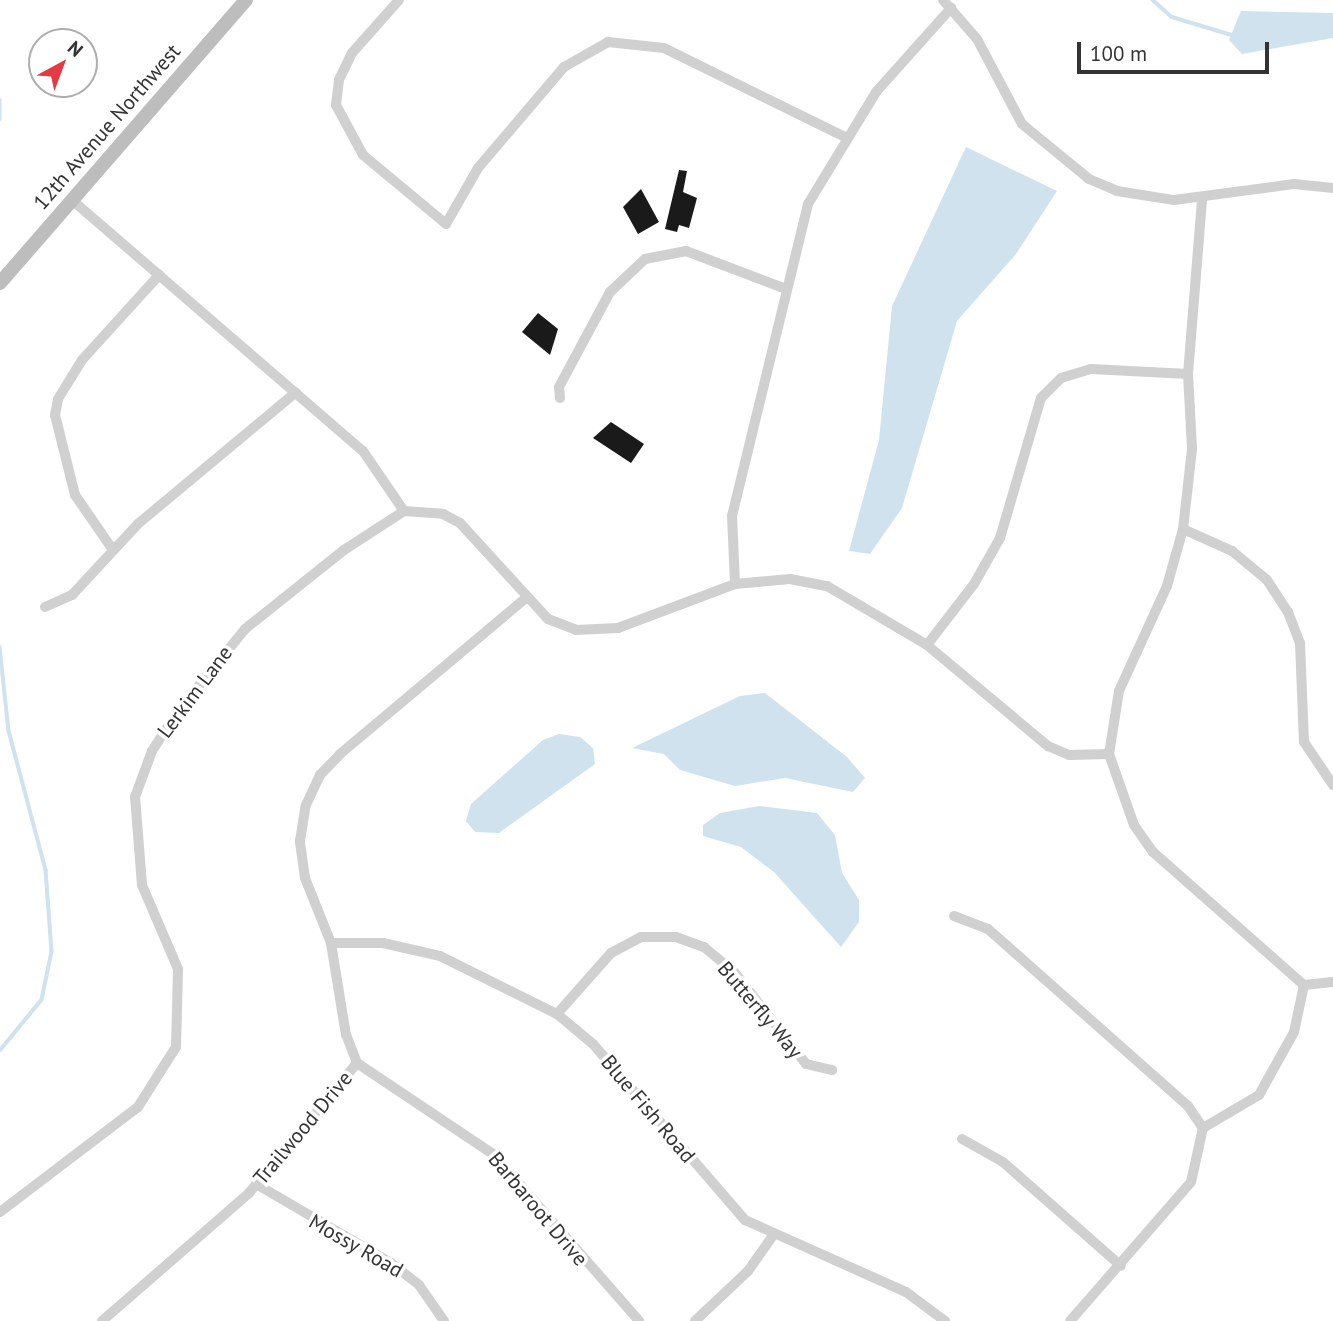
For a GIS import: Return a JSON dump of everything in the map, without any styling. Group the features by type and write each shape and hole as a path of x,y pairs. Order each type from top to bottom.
{"street":[{"name":"12th Avenue Northwest","path":"0,283 246,0"},
{"path":"398,0 352,53 339,80 337,106 362,155 446,224 478,168 564,66 608,42 664,48 847,138"},
{"path":"735,584 732,516 808,204 883,84 947,4 977,39 1022,124 1065,163 1117,191 1202,199 1294,184 1333,188"},
{"path":"1202,199 1188,374 1192,449 1184,528 1167,586 1119,691 1109,754 1134,825 1153,852 1304,985 1333,982"},
{"path":"72,200 296,392 380,468 404,511 443,514 460,523 527,597 562,627 594,631 618,628 735,584 790,579 827,586 927,645 1048,746 1069,755 1109,754"},
{"path":"560,398 559,387 610,292 645,259 686,251 786,289"},
{"path":"113,550 75,495 55,415 58,399 82,360 159,275"},
{"path":"927,645 974,584 999,538 1041,398 1061,378 1090,369 1188,374"},
{"path":"45,607 72,594 113,550 296,392"},
{"name":"Lerkim Lane","path":"0,1212 138,1107 176,1047 178,970 142,885 135,850 135,797 152,751 220,655 246,629 344,550 404,511"},
{"path":"1184,528 1232,551 1267,580 1288,612 1300,643 1304,742 1333,785"},
{"name":"Trailwood Drive","path":"102,1321 210,1233 256,1184 358,1063 346,1035 331,943 305,878 300,841 320,775 527,597"},
{"path":"954,916 988,929 1188,1106 1203,1128 1191,1182 1121,1266 1070,1321"},
{"name":"Butterfly Way","path":"557,1014 611,953 641,937 676,937 704,947 735,974 806,1064 832,1070"},
{"name":"Blue Fish Road","path":"331,943 383,943 440,956 557,1014 593,1044 723,1199 772,1237 906,1292 945,1321"},
{"path":"1203,1128 1259,1095 1294,1032 1304,985"},
{"name":"Barbaroot Drive","path":"358,1063 493,1154 639,1321"},
{"path":"962,1139 1003,1162 1121,1266"},
{"name":"Mossy Road","path":"256,1184 391,1263 419,1285 444,1321"},
{"path":"695,1321 748,1271 772,1237"}],"water":[{"path":"1241,11 1333,13 1333,38 1242,54 1229,40"},
{"path":"966,147 1057,191 1016,254 957,321 902,508 870,554 849,551 879,440 892,306"},
{"path":"765,693 847,757 865,778 853,792 785,778 735,786 680,770 664,754 632,748 740,696"},
{"path":"559,734 580,737 593,748 595,764 499,833 475,832 466,821 471,804 543,740"},
{"path":"759,806 817,813 835,835 842,873 859,900 859,922 841,947 774,872 741,847 703,836 703,825 720,813"}],"building":[{"path":"679,170 687,171 683,192 697,198 689,228 679,225 677,232 665,229"},
{"path":"641,189 659,222 638,234 623,207"},
{"path":"538,313 558,329 550,355 522,332"},
{"path":"611,422 644,444 631,463 593,438"}],"waterway":[{"path":"1153,0 1172,17 1232,35"},
{"path":"0,100 0,119"},
{"path":"0,647 9,731 46,870 52,952 42,1000 1,1050"}]}
